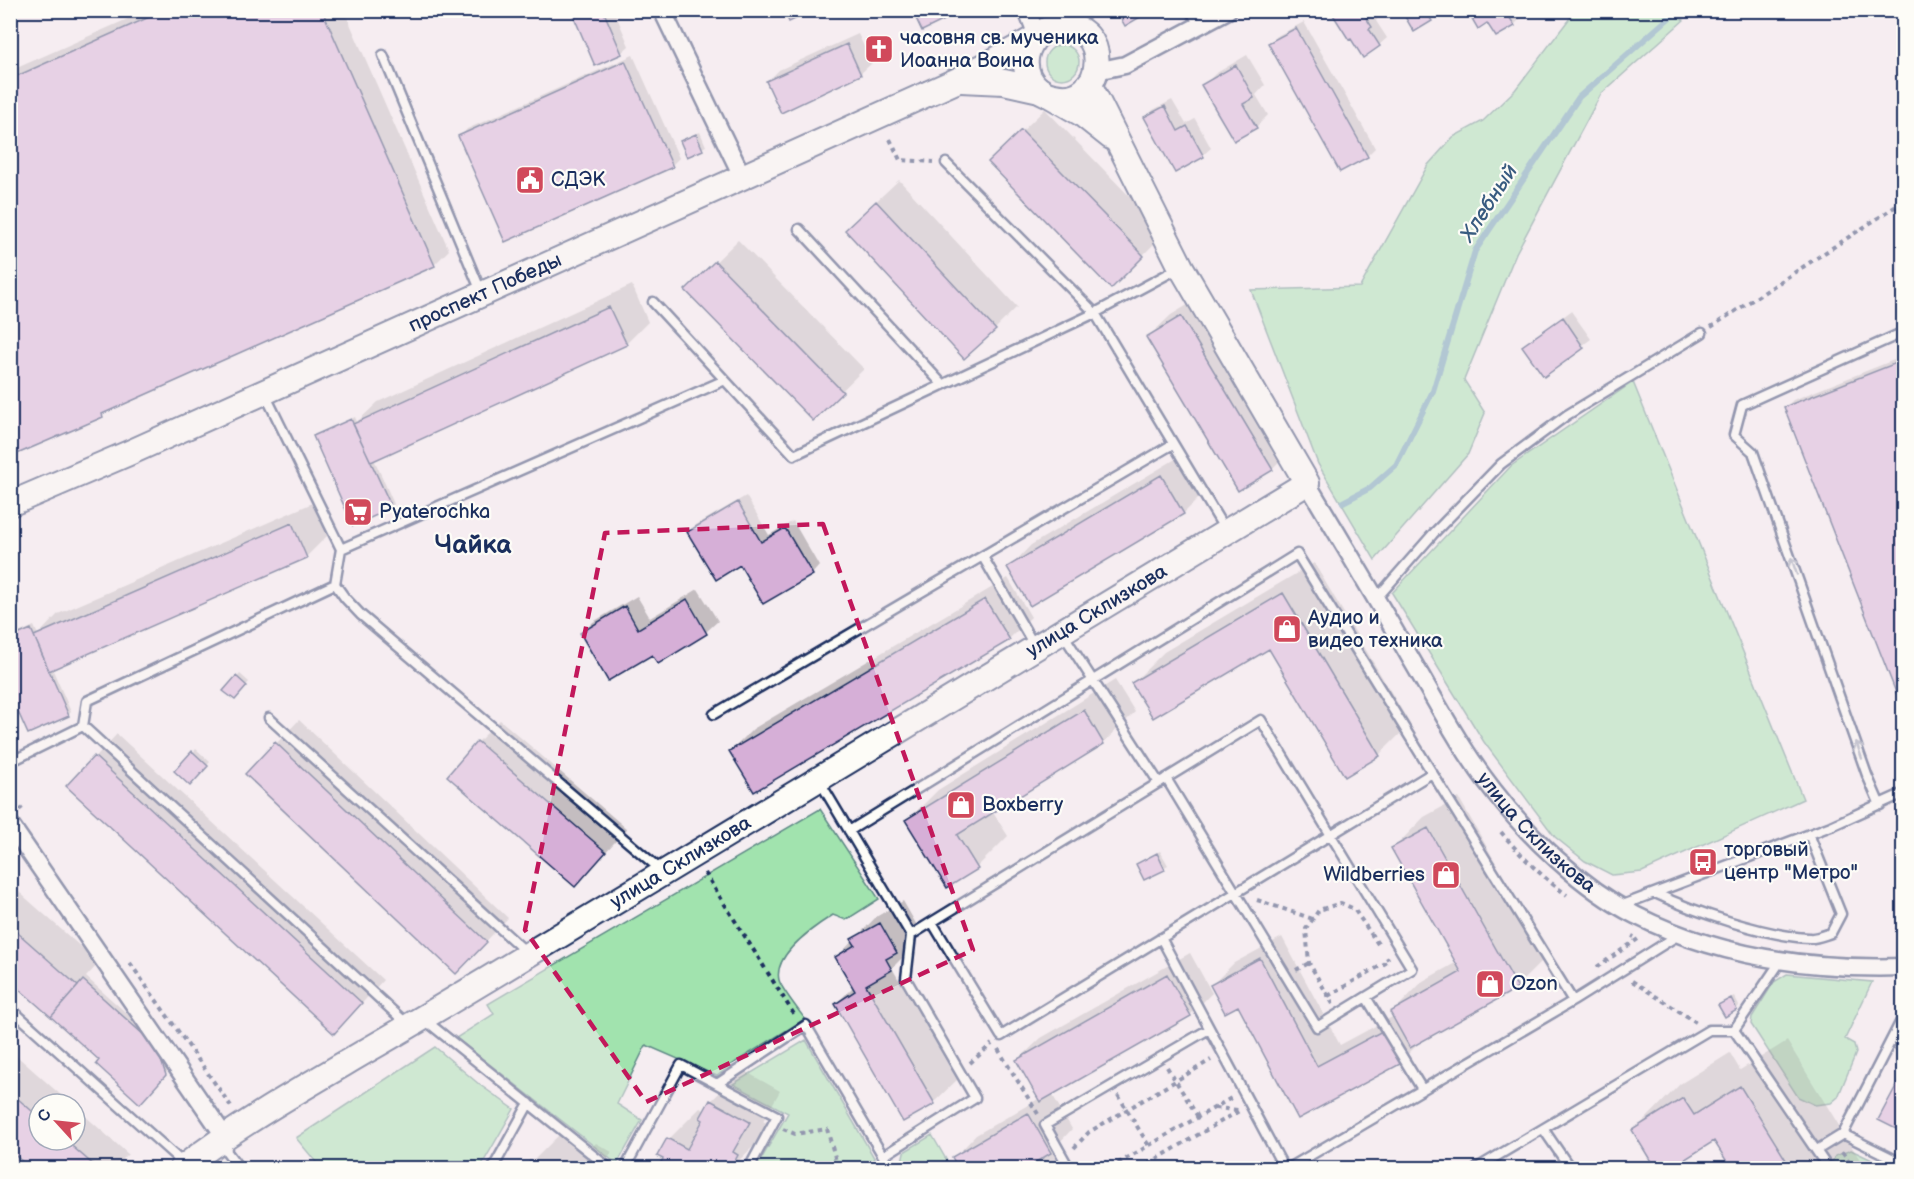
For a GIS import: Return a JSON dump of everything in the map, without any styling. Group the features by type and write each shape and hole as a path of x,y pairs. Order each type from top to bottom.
{"street":[{"path":"662,10 743,178"},
{"path":"1027,10 1035,37 1028,50 1026,66 1029,77 1044,92 1103,129 1121,147"},
{"path":"1066,10 1092,42 1096,53 1093,77 1121,147 1181,267 1307,483"},
{"path":"1093,77 1125,65 1228,10"},
{"name":"проспект Победы","path":"10,504 129,453 958,80 1049,28 1073,27 1083,33"},
{"name":"проспект Победы","path":"958,80 1004,82 1063,97 1073,95 1093,77"},
{"name":"улица Склизкова","path":"184,1167 225,1137 290,1096 664,873 1061,631 1227,534 1307,483 1462,745 1493,790 1521,823 1585,881 1635,914 1680,933 1740,953 1780,962 1840,967 1904,967"},
{"path":"10,824 225,1137"}],"lane":[{"path":"1190,10 1200,26"},
{"path":"383,55 482,294"},
{"path":"946,163 1095,313 1227,534"},
{"path":"800,229 943,385"},
{"path":"653,302 794,455 1095,313 1181,267"},
{"path":"1880,805 1867,775 1753,452 1734,435 1742,405 1904,332"},
{"path":"1376,599 1433,534 1501,464 1567,415 1702,333"},
{"path":"341,549 725,380"},
{"path":"264,391 341,549 334,584 345,598 361,615 664,873"},
{"path":"714,714 1173,444"},
{"path":"849,831 1297,554 1573,1001"},
{"path":"983,557 1035,647"},
{"path":"83,726 87,701 334,584"},
{"path":"911,935 1162,780 1261,720 1412,969 1317,1027 1236,893 1162,780 1061,631"},
{"path":"269,718 529,954"},
{"path":"10,762 83,726"},
{"path":"83,726 416,1022 528,1103 609,1168"},
{"path":"932,922 1001,1036 1432,773"},
{"path":"818,779 911,935 906,980 975,1098 883,1156"},
{"path":"1620,906 1809,834 1904,793"},
{"path":"1655,893 1668,900 1725,920 1781,934 1812,939 1831,933 1841,914 1809,834"},
{"path":"1289,1168 1573,1001 1680,933"},
{"path":"1161,938 1284,1168"},
{"path":"1734,1030 1780,962"},
{"path":"1366,997 1422,1089"},
{"path":"10,1008 184,1167"},
{"path":"1817,1150 1843,1134 1904,1015"},
{"path":"717,1084 806,1025 890,1168"},
{"path":"1069,1168 1045,1125 1209,1029"},
{"path":"1477,1168 1709,1030 1734,1030"},
{"path":"1734,1030 1828,1168"},
{"path":"625,1168 681,1065 777,1116 749,1168"},
{"path":"493,1168 528,1103"},
{"path":"1544,1130 1570,1168"},
{"path":"1843,1134 1904,1164"},
{"path":"225,1137 227,1152 239,1168"}],"path":[{"path":"890,140 900,160 946,163"},
{"path":"1702,333 1904,201"},
{"path":"1497,827 1535,869 1576,900"},
{"path":"701,867 802,1027"},
{"path":"1236,893 1313,919"},
{"path":"1341,903 1354,909 1389,961 1328,996 1309,963 1306,929 1313,919 1319,910 1341,903"},
{"path":"1593,969 1638,939 1629,934"},
{"path":"1618,972 1709,1030"},
{"path":"960,1072 994,1043 1045,1125"},
{"path":"1064,1158 1089,1132 1222,1053"},
{"path":"1161,1057 1198,1117"},
{"path":"1112,1085 1149,1146"},
{"path":"1110,1168 1242,1091"},
{"path":"1215,1108 1254,1113"},
{"path":"1141,1168 1240,1111"},
{"path":"772,1125 795,1134 827,1129 838,1168"},
{"path":"1842,1152 1853,1168"}],"highlighted area":[{"path":"823,524 973,950 646,1102 525,930 605,533"}],"green space":[{"path":"1576,10 1667,11 1684,20 1601,94 1516,253 1464,380 1485,413 1468,454 1375,560 1318,464 1251,290 1360,287 1428,165 1453,137 1483,121 1515,90"},
{"path":"1062,45 1074,50 1079,62 1074,74 1062,79 1050,74 1045,62 1050,50"},
{"path":"1633,382 1803,799 1642,872 1612,875 1585,861 1555,837 1484,742 1392,593 1511,466"},
{"path":"820,809 879,899 846,920 833,915 806,934 788,951 779,970 780,984 805,1019 717,1076 646,1045 617,1104 642,1120 617,1164 456,1038 494,1014 488,1004"},
{"path":"1787,974 1872,982 1845,1039 1854,1044 1856,1053 1838,1097 1831,1103 1815,1105 1798,1097 1751,1024 1752,1017 1774,982"},
{"path":"806,1040 880,1168 756,1168 788,1113 733,1084"},
{"path":"435,1047 480,1085 514,1109 480,1168 321,1168 296,1138"},
{"path":"932,1135 951,1168 905,1168 902,1162 904,1152"},
{"path":"1851,1150 1889,1168 1833,1168 1832,1162 1835,1156"}],"building":[{"path":"165,10 322,10 435,266 10,457 10,79"},
{"path":"571,10 603,10 622,54 595,66"},
{"path":"784,10 814,10 789,22"},
{"path":"912,10 965,10 922,31"},
{"path":"1116,10 1152,10 1125,26"},
{"path":"1330,10 1361,10 1380,46 1363,58"},
{"path":"1401,10 1425,10 1432,21 1414,32"},
{"path":"1467,10 1505,10 1515,26 1496,37 1487,23 1478,29"},
{"path":"1296,28 1368,157 1340,172 1268,43"},
{"path":"847,44 861,75 781,113 766,81"},
{"path":"625,61 673,167 505,242 458,136"},
{"path":"1236,65 1254,98 1243,104 1257,128 1234,141 1201,85"},
{"path":"1165,106 1178,131 1187,126 1204,157 1175,173 1144,117"},
{"path":"1021,130 1144,256 1111,289 988,162"},
{"path":"696,134 703,150 687,157 680,141"},
{"path":"876,201 996,330 964,359 845,230"},
{"path":"715,261 843,392 813,421 685,290"},
{"path":"609,307 627,345 371,462 353,424"},
{"path":"1181,316 1273,470 1238,491 1146,337"},
{"path":"1563,317 1584,348 1544,377 1522,346"},
{"path":"1904,360 1904,713 1784,407"},
{"path":"351,419 392,508 353,526 313,436"},
{"path":"1161,475 1184,514 1030,606 1007,567"},
{"path":"738,502 761,542 785,528 813,575 763,604 740,565 716,580 687,532"},
{"path":"292,523 307,558 49,671 34,636"},
{"path":"1283,593 1380,756 1345,777 1269,649 1153,718 1131,683"},
{"path":"687,599 707,634 658,664 652,655 608,681 580,633 625,606 638,629"},
{"path":"985,599 1010,640 754,792 729,751"},
{"path":"31,629 69,716 28,734 10,694 10,638"},
{"path":"236,676 247,686 235,700 223,691"},
{"path":"1084,710 1104,744 957,835 978,869 947,888 905,820"},
{"path":"477,741 606,852 575,887 447,776"},
{"path":"275,742 487,942 456,974 245,774"},
{"path":"192,751 208,766 190,786 174,771"},
{"path":"94,756 362,1003 334,1034 66,786"},
{"path":"1428,828 1518,988 1410,1048 1390,1012 1461,972 1391,848"},
{"path":"1157,853 1165,870 1144,880 1136,864"},
{"path":"880,923 897,953 886,959 892,970 866,985 935,1104 903,1122 835,1004 855,991 835,957 855,945 851,939"},
{"path":"10,926 78,986 51,1017 10,981"},
{"path":"1260,958 1317,1066 1384,1030 1402,1063 1298,1119 1238,1006 1225,1013 1210,985"},
{"path":"1167,974 1191,1016 1040,1102 1016,1060"},
{"path":"83,980 156,1046 166,1075 140,1104 96,1064 99,1060 51,1017"},
{"path":"1731,998 1737,1010 1725,1017 1718,1005"},
{"path":"1904,1071 1904,1133 1878,1120"},
{"path":"1740,1086 1791,1168 1731,1168 1714,1141 1671,1168 1655,1168 1632,1130 1683,1098 1694,1115"},
{"path":"10,1092 27,1107 27,1152 79,1152 97,1168 30,1168 10,1151"},
{"path":"710,1100 750,1122 733,1152 738,1155 731,1168 719,1168 708,1162 705,1168 657,1168 663,1159 657,1156 667,1138 687,1149 703,1120 700,1118"},
{"path":"1028,1113 1051,1153 1034,1163 1037,1168 958,1168 952,1157"},
{"path":"530,1161 544,1168 526,1168"}],"waterway":[{"name":"Хлебный","path":"1343,502 1370,488 1396,465 1433,391 1475,251 1579,97 1678,10"}],"place":[{"name":"часовня св. мученика Иоанна Воина","path":"879,49"},
{"name":"СДЭК","path":"530,180"},
{"name":"Pyaterochka","path":"358,512"},
{"name":"Аудио и видео техника","path":"1287,629"},
{"name":"Boxberry","path":"961,805"},
{"name":"торговый центр \"Метро\"","path":"1703,862"},
{"name":"Wildberries","path":"1446,875"},
{"name":"Ozon","path":"1490,984"}],"district":[{"name":"Чайка","path":"473,545"}]}
